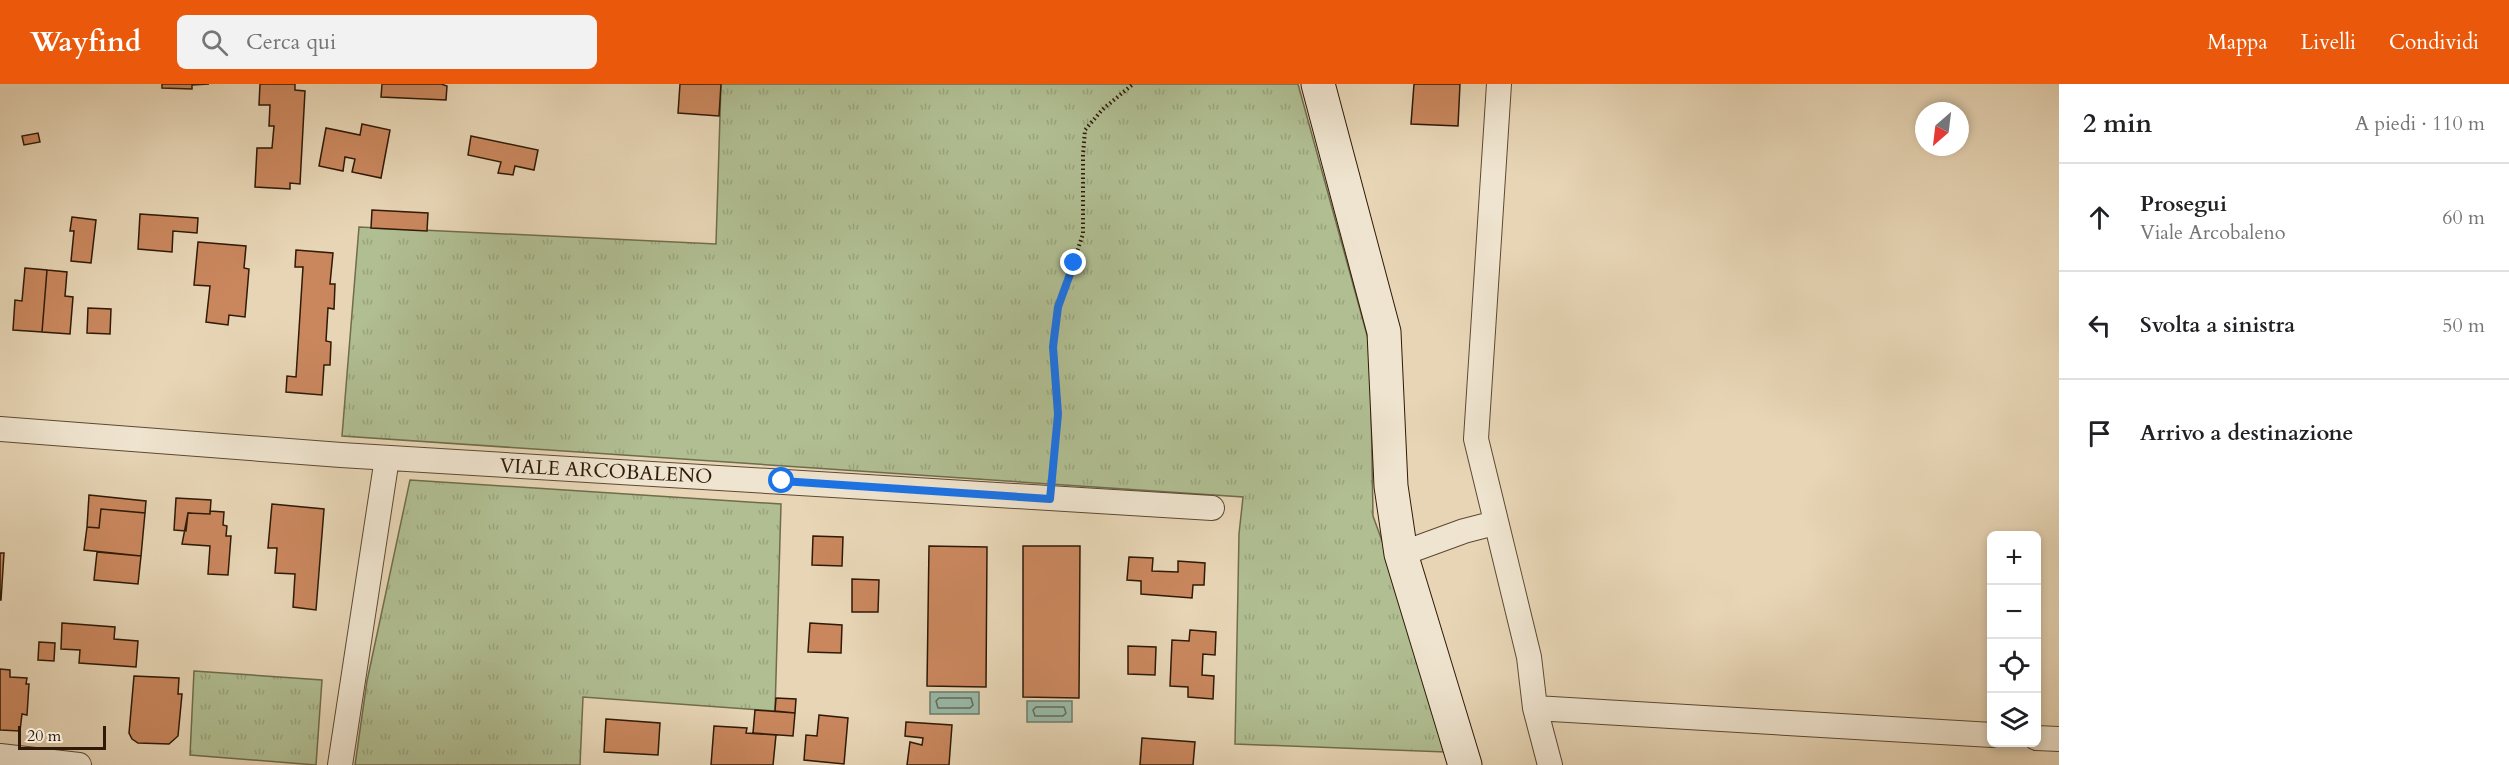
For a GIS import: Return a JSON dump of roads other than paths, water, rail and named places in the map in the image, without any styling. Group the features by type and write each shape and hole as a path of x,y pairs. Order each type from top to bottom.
{"street":[{"path":"1317,84 1384,332 1390,486 1401,554 1465,765"},
{"path":"1499,84 1476,439 1529,657 1535,708 1550,765"},
{"name":"VIALE ARCOBALENO","path":"0,429 387,458 1212,508"},
{"path":"340,765 387,458"},
{"path":"1401,554 1464,531 1495,523"},
{"path":"1535,708 1987,735"},
{"path":"2041,738 2059,739"},
{"path":"0,756 79,765"}],"water":[{"path":"930,692 979,692 979,714 930,714"},
{"path":"1027,701 1072,701 1072,722 1027,722"}]}
